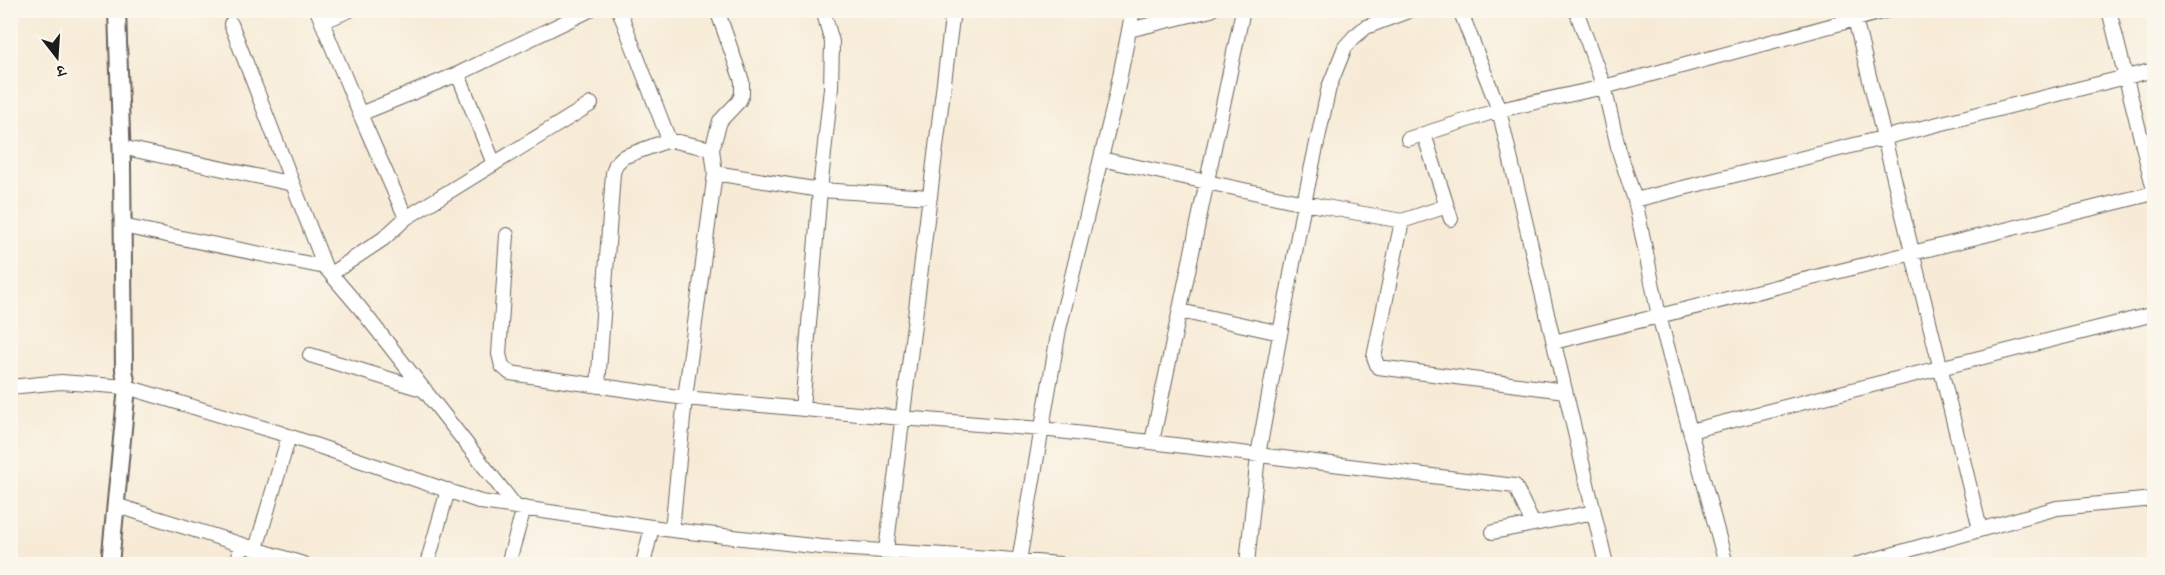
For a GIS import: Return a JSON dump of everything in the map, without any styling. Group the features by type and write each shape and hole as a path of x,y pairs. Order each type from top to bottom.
{"street":[{"path":"110,564 127,387 124,370 117,10"},
{"path":"350,10 320,16 406,218"},
{"path":"360,114 458,75 590,10"},
{"path":"619,10 669,140"},
{"path":"672,530 685,398 715,173 712,149 720,121 739,101 742,94 742,81 717,10"},
{"path":"802,409 832,76 832,42 823,10"},
{"path":"886,551 953,10"},
{"path":"1012,562 1042,429 1059,329 1101,159 1132,10"},
{"path":"1129,30 1211,10"},
{"path":"1152,442 1243,10"},
{"path":"1247,564 1258,455 1304,203 1329,87 1345,47 1366,27 1411,10"},
{"path":"1460,10 1499,110 1606,564"},
{"path":"1576,10 1604,87 1619,151 1635,200 1659,316 1726,564"},
{"path":"1408,139 1499,110 1604,87 1846,17 1889,10"},
{"path":"1554,342 2154,192 2109,10"},
{"path":"1846,17 1884,136 1980,529"},
{"path":"231,24 329,270 520,507"},
{"path":"1635,200 2154,70"},
{"path":"458,75 494,164"},
{"path":"122,226 329,270 383,239 406,218 591,104"},
{"path":"1101,159 1304,203 1402,220 1449,213 1424,134"},
{"path":"598,386 613,173 616,164 623,157 669,140 712,149"},
{"path":"121,147 293,184"},
{"path":"715,173 820,190 930,197"},
{"path":"1402,220 1374,357 1378,367 1565,391"},
{"path":"507,235 499,354 502,366 510,373 685,398 1042,429 1515,486 1533,524"},
{"path":"1180,310 1280,333"},
{"path":"1690,431 2154,314"},
{"path":"310,355 425,390"},
{"path":"10,387 61,382 127,387 289,436 481,502 672,530 821,547 1059,564"},
{"path":"256,549 289,436"},
{"path":"427,564 448,490"},
{"path":"1859,564 2057,508 2154,499"},
{"path":"115,506 303,564"},
{"path":"508,564 520,507"},
{"path":"1493,532 1594,512"},
{"path":"643,564 652,527"},
{"path":"238,564 242,545"}]}
